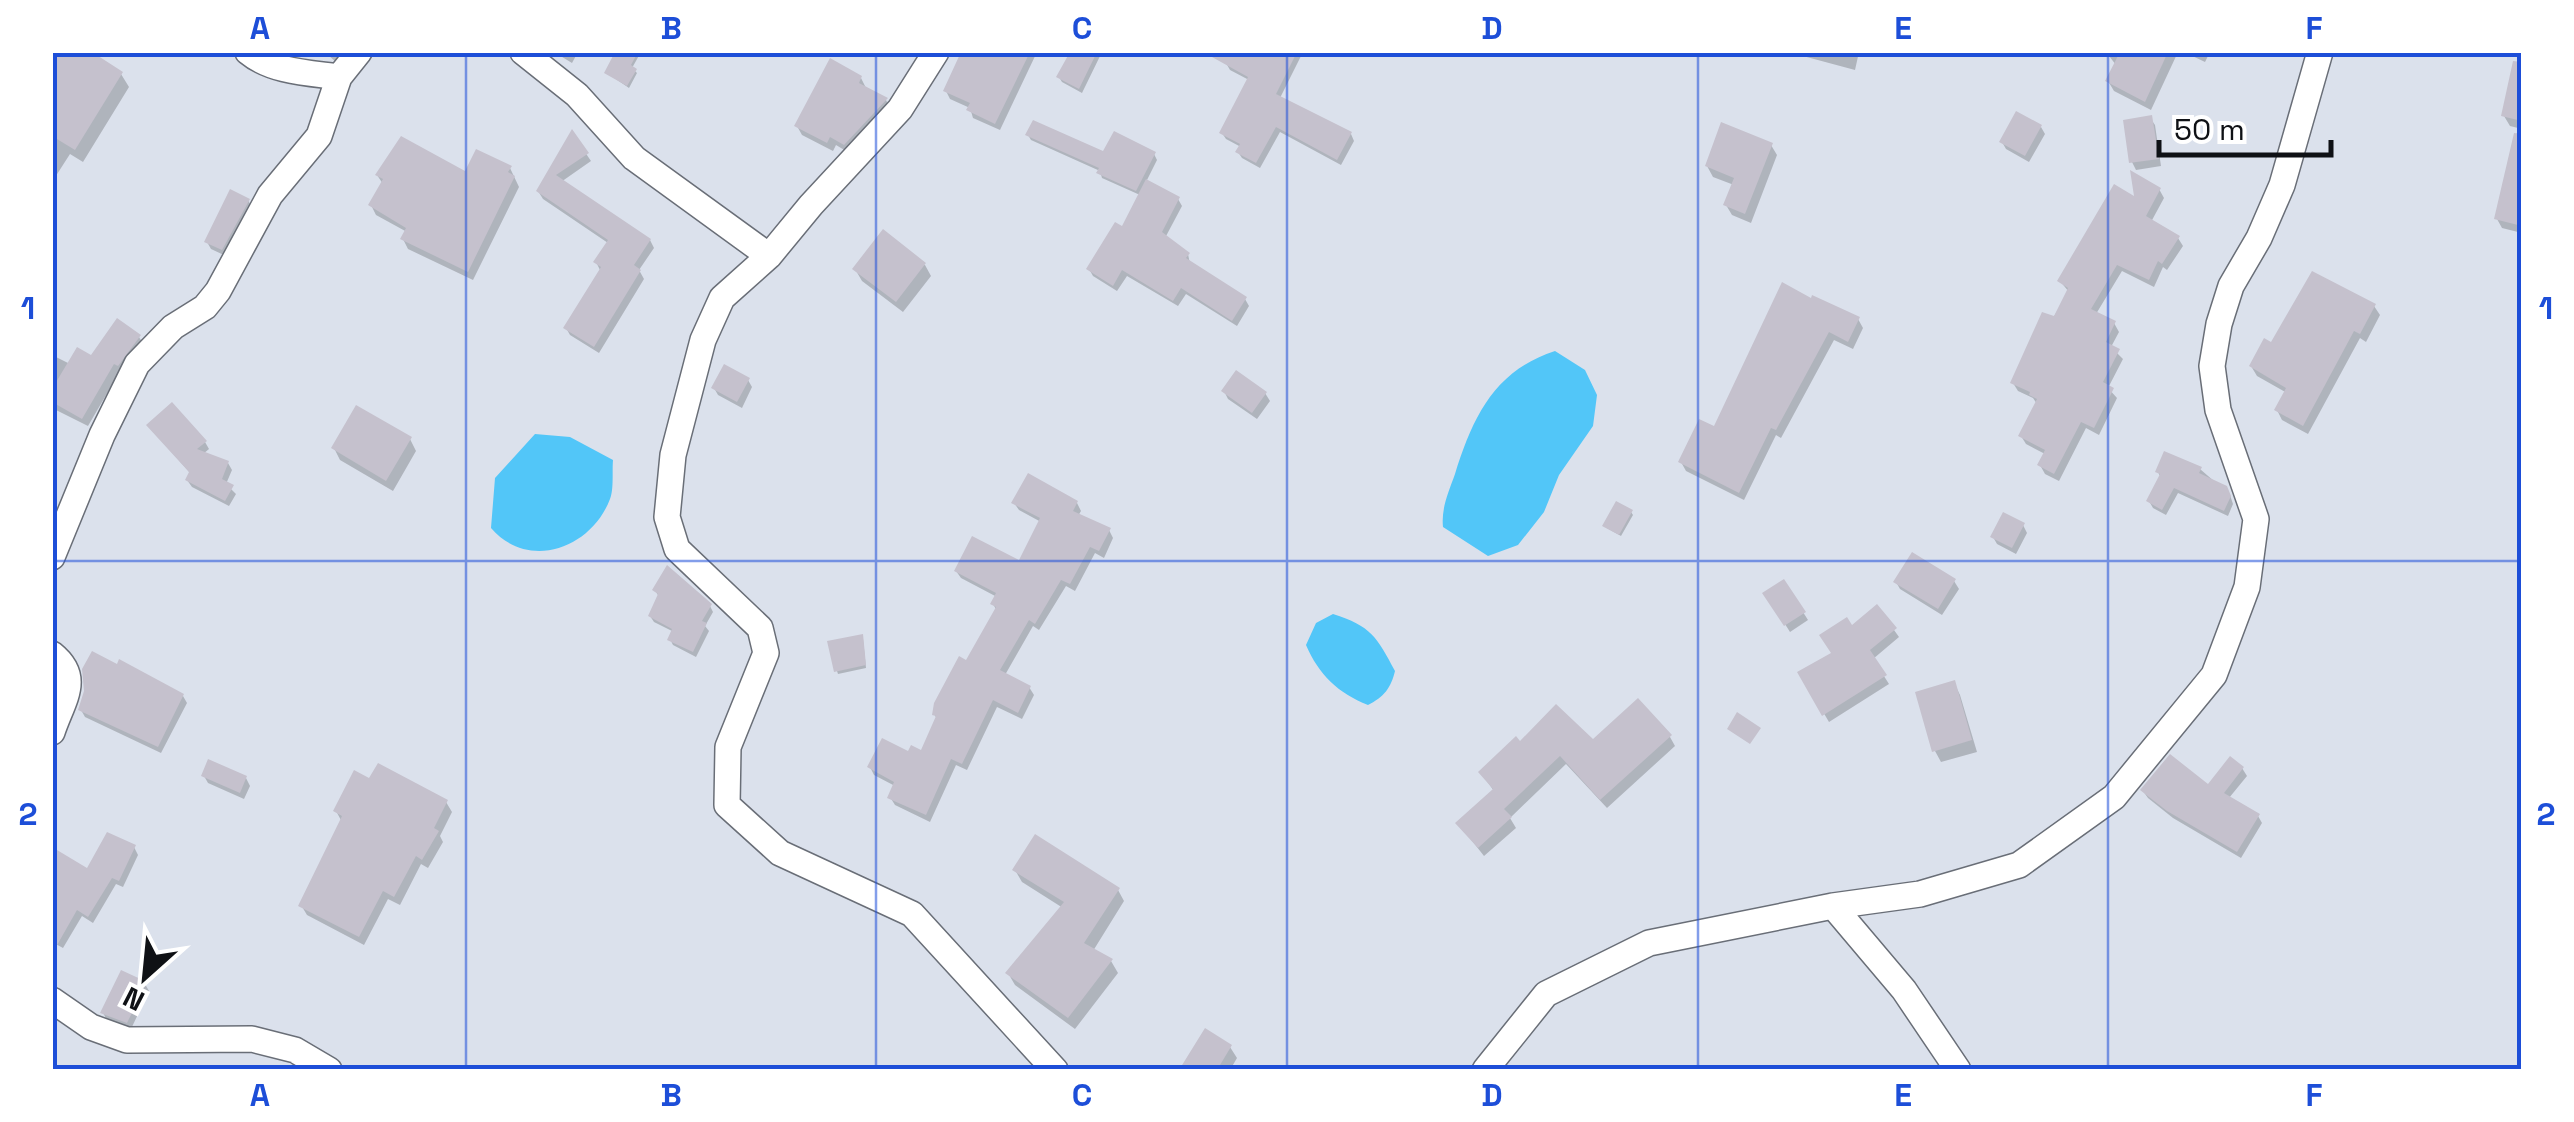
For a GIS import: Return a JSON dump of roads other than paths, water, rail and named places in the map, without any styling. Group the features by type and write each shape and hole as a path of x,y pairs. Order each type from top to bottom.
{"street":[{"path":"248,52 297,72 339,76"},
{"path":"52,557 102,435 137,364 174,327 206,307 218,292 270,194 319,136 339,76 359,52"},
{"path":"523,52 577,95 634,158 770,256"},
{"path":"936,52 900,109 810,205 770,256 722,298 704,340 673,454 667,517 677,549 760,628 766,653 728,747 727,805 780,853 912,914 1055,1070"},
{"path":"1485,1070 1546,994 1650,943 1833,906 1920,894 2019,865 2114,797 2214,675 2247,587 2256,519 2218,410 2212,366 2231,286 2259,238 2282,185 2320,52"},
{"path":"52,654 68,667 70,678 52,732"},
{"path":"1833,906 1904,990 1958,1070"},
{"path":"52,1000 91,1028 126,1040 252,1038 295,1050 328,1070"}],"water":[{"path":"1555,351 1585,370 1597,395 1593,426 1559,475 1544,512 1518,545 1488,556 1443,527 1448,493 1478,415 1489,399 1516,371"},
{"path":"535,434 570,437 613,460 611,495 589,531 557,548 540,551 523,549 491,528 495,478"},
{"path":"1333,614 1371,634 1395,671 1386,691 1368,705 1331,682 1306,645 1316,623"}]}
